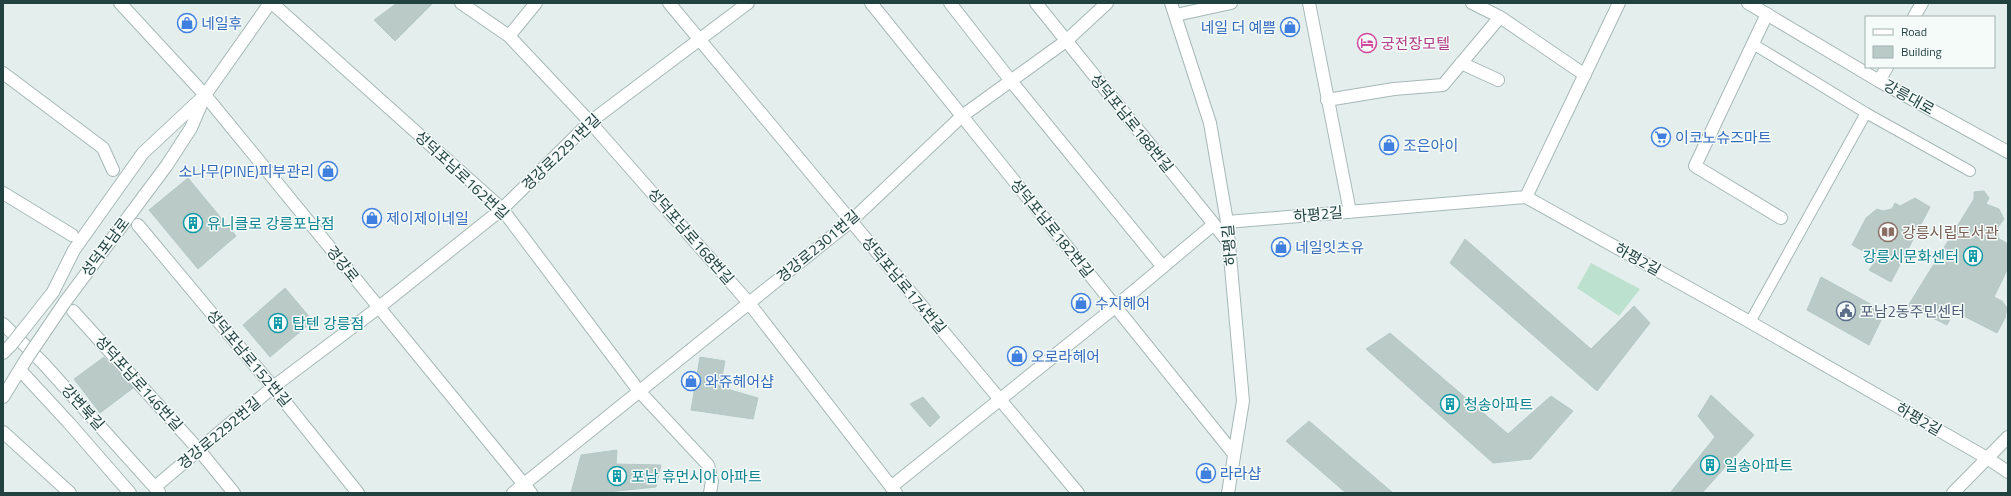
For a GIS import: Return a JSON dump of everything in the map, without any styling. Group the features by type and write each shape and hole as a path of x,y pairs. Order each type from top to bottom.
{"street":[{"name":"경강로","path":"120,3 205,95 527,489"},
{"name":"성덕포남로","path":"7,349 53,292 74,250 143,153 205,95 271,3"},
{"name":"성덕포남로162번길","path":"271,3 502,209 639,391 708,465 712,482 710,493"},
{"name":"성덕포남로168번길","path":"461,3 509,36 590,122 749,302 893,490"},
{"path":"509,36 536,3"},
{"name":"성덕포남로174번길","path":"669,3 1078,493"},
{"name":"경강로2291번길","path":"378,308 502,209 590,122 748,3"},
{"name":"성덕포남로182번길","path":"871,3 1234,454"},
{"path":"950,3 1011,81 1163,267"},
{"name":"성덕포남로188번길","path":"1036,3 1229,243"},
{"name":"경강로2301번길","path":"513,493 527,489 639,391 850,221 962,116 1066,41 1106,3"},
{"name":"하평길","path":"1171,3 1210,123 1227,222 1243,401 1228,493"},
{"path":"1176,15 1231,3"},
{"path":"1309,3 1350,212"},
{"path":"1472,3 1500,17 1585,75"},
{"path":"1526,197 1619,3"},
{"name":"강릉대로","path":"1748,3 1879,81 2008,152"},
{"path":"1915,16 1922,3"},
{"path":"1767,14 1695,166 1781,218"},
{"path":"1327,100 1394,89 1443,85 1500,17"},
{"path":"1753,44 1866,113 1970,171"},
{"path":"1461,63 1498,80"},
{"path":"1879,81 1886,68"},
{"path":"3,73 103,148 113,170"},
{"name":"성덕포남로","path":"3,397 26,358 64,302 167,165 191,128 205,95"},
{"path":"1750,322 1866,113"},
{"path":"3,193 72,235"},
{"name":"하평2길","path":"1227,222 1526,197 1750,322 1987,458 2008,472"},
{"name":"성덕포남로152번길","path":"138,224 358,493"},
{"path":"893,490 999,399 1115,307 1214,224"},
{"name":"경강로2292번길","path":"157,490 199,450 273,388 378,308"},
{"name":"성덕포남로146번길","path":"73,311 199,450 234,493"},
{"name":"강변북길","path":"3,324 43,363 157,490"},
{"path":"20,370 130,493"},
{"path":"3,432 70,493"},
{"path":"1953,493 2008,437"}],"green space":[{"path":"1591,263 1640,289 1619,316 1577,288"}],"building":[{"path":"397,3 433,3 395,41 374,20"},
{"name":"유니클로 강릉포남점","path":"188,178 236,236 198,269 149,210"},
{"name":"강릉시문화센터","path":"1984,191 1989,198 1986,204 1999,209 2004,219 1998,227 1998,238 2008,244 2008,268 1994,297 2002,301 2007,308 2005,318 1997,333 1954,311 1947,325 1908,306 1974,199 1974,192"},
{"name":"강릉시립도서관","path":"1915,198 1930,207 1891,282 1869,270 1877,259 1852,245 1866,218 1877,209 1883,211 1892,209 1895,203 1900,206"},
{"name":"청송아파트","path":"1465,239 1591,349 1634,306 1650,323 1597,391 1450,263"},
{"name":"포남2동주민센터","path":"1821,277 1885,312 1869,345 1807,310"},
{"name":"탑텐 강릉점","path":"285,288 313,321 270,357 243,325"},
{"name":"청송아파트","path":"1390,333 1508,434 1551,396 1573,411 1531,459 1493,463 1366,349"},
{"path":"104,357 133,388 100,413 74,379"},
{"path":"700,357 725,361 720,387 758,398 753,419 691,410"},
{"name":"일송아파트","path":"1711,395 1754,435 1702,493 1670,493 1715,437 1698,416"},
{"path":"923,397 940,417 930,427 910,404"},
{"path":"1309,421 1393,493 1346,493 1286,441"},
{"name":"포남 휴먼시아 아파트","path":"617,450 616,464 661,465 656,487 598,493 571,493 581,455"}],"place":[{"name":"네일후","path":"187,23"},
{"name":"네일 더 예쁨","path":"1290,27"},
{"name":"궁전장모텔","path":"1367,43"},
{"name":"이코노슈즈마트","path":"1661,137"},
{"name":"조은아이","path":"1389,145"},
{"name":"소나무(PINE)피부관리","path":"328,171"},
{"name":"제이제이네일","path":"372,218"},
{"name":"유니클로 강릉포남점","path":"193,223"},
{"name":"강릉시립도서관","path":"1888,232"},
{"name":"네일잇츠유","path":"1281,247"},
{"name":"강릉시문화센터","path":"1973,256"},
{"name":"수지헤어","path":"1081,303"},
{"name":"포남2동주민센터","path":"1846,311"},
{"name":"탑텐 강릉점","path":"278,323"},
{"name":"오로라헤어","path":"1017,356"},
{"name":"와쥬헤어샵","path":"691,381"},
{"name":"청송아파트","path":"1450,404"},
{"name":"일송아파트","path":"1710,465"},
{"name":"라라샵","path":"1206,473"},
{"name":"포남 휴먼시아 아파트","path":"617,476"}]}
